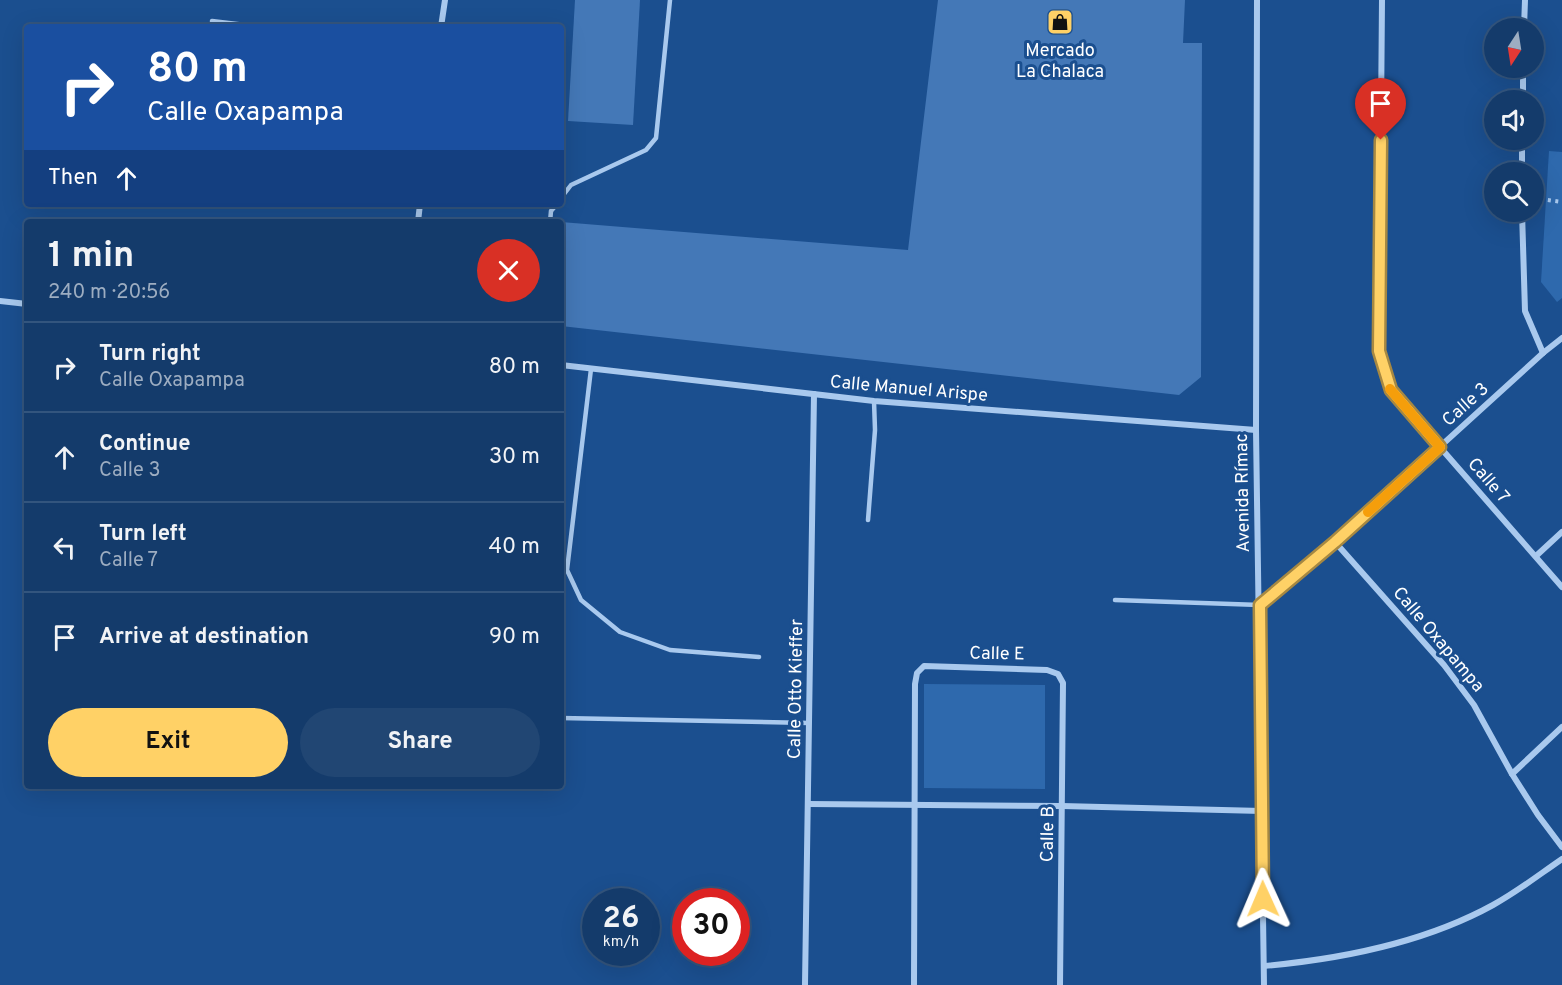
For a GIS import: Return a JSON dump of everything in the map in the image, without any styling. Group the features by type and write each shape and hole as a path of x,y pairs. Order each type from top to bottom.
{"street":[{"path":"441,24 445,0"},
{"name":"Avenida Rímac","path":"1257,0 1256,430 1264,985"},
{"name":"Calle 7","path":"1382,0 1379,351 1391,390 1562,587"},
{"path":"1524,18 1525,0"},
{"path":"1522,222 1525,311 1543,353"},
{"path":"0,301 24,304"},
{"name":"Calle 3","path":"1335,542 1562,338"},
{"name":"Calle Manuel Arispe","path":"564,365 874,401 1256,430"},
{"name":"Calle Otto Kieffer","path":"805,985 814,394"},
{"path":"1536,556 1562,532"},
{"path":"1260,605 1335,542"},
{"name":"Calle Oxapampa","path":"1335,542 1444,665 1474,705 1512,774 1538,815 1562,846"},
{"name":"Calle E","path":"914,805 915,684 918,673 924,666 1047,670 1058,674 1064,683"},
{"name":"Calle B","path":"1060,985 1064,683"},
{"path":"1512,774 1562,727"},
{"path":"808,804 1062,806 1262,811"},
{"path":"914,805 914,985"},
{"path":"1264,966 1313,961 1425,934 1494,905 1562,859"}],"lane":[{"path":"564,194 571,185 646,150 656,138 670,0"},
{"path":"212,21 237,24"},
{"path":"591,369 567,570 581,600 620,632 670,650 759,657"},
{"path":"868,520 875,430 874,401"},
{"path":"1115,600 1260,605"},
{"path":"564,718 809,723"}],"path":[{"path":"1544,200 1562,202"}],"shaded area":[{"path":"1549,151 1562,152 1562,298 1557,302 1541,282"},
{"path":"924,684 1045,685 1045,789 924,788"}],"building":[{"path":"575,0 640,0 633,125 568,121"},
{"path":"938,0 1185,0 1183,43 1202,43 1201,377 1179,395 564,326 564,222 908,250"}],"slow traffic":[{"path":"1368,512 1440,447 1390,389"}],"place":[{"name":"Mercado La Chalaca","path":"1060,22"}],"route":[{"path":"1263,899 1260,605 1335,542 1440,447 1391,390 1379,351 1381,140"}]}
